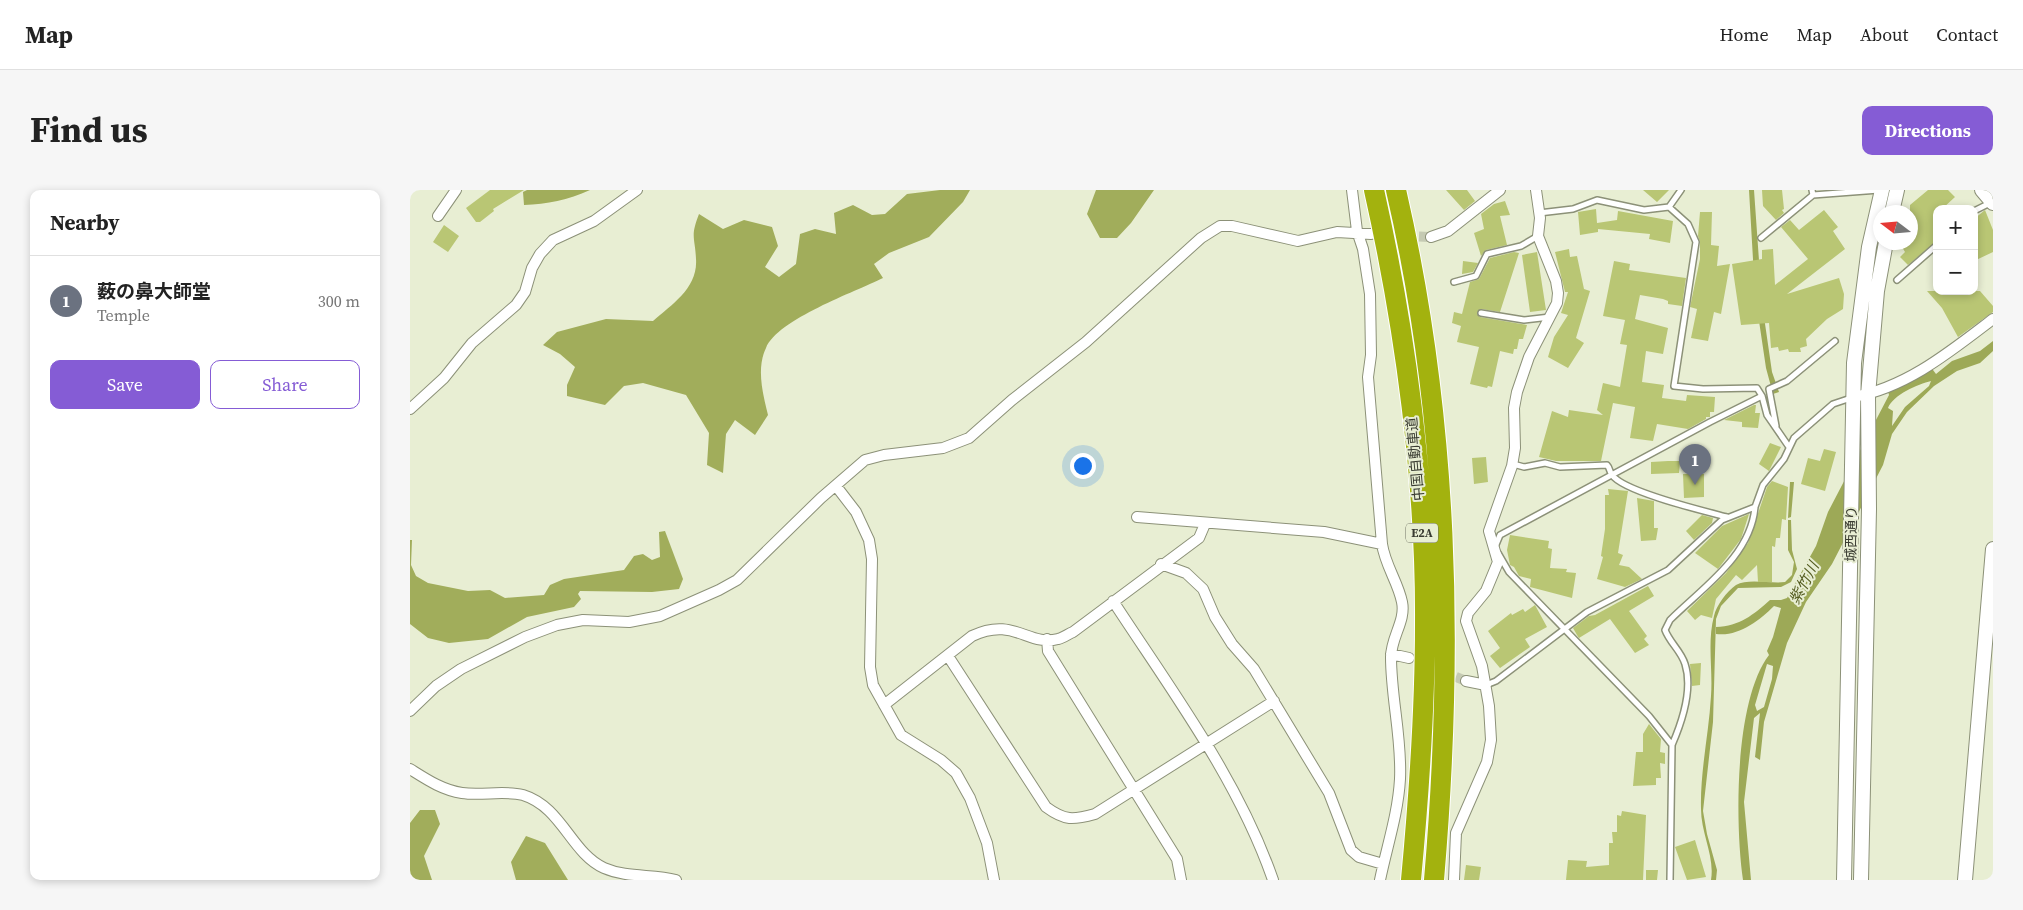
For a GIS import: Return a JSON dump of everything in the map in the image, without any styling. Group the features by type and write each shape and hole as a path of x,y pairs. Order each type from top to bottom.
{"highway":[{"name":"中国自動車道","path":"1374,190 1407,376 1422,534 1425,622 1423,714 1411,880"},
{"name":"中国自動車道","path":"1396,190 1418,299 1438,454 1443,534 1446,711 1434,880"}],"street":[{"path":"438,216 456,190"},
{"path":"410,409 444,378 472,344 516,305 525,292 532,268 540,254 553,240 594,221 637,190"},
{"path":"1352,190 1357,232 1363,250 1370,294 1371,355 1368,377 1382,544 1385,559 1402,602 1402,619 1396,633 1391,654 1400,777 1393,834 1380,880"},
{"path":"1431,237 1448,231 1500,190"},
{"path":"1454,880 1456,833 1487,762 1491,740 1486,685 1482,666 1466,621 1468,612 1486,591 1498,562 1489,531 1513,464 1515,448 1514,408 1517,392 1529,357 1557,304 1558,293 1538,236 1539,213 1536,190"},
{"name":"城西通り","path":"1844,880 1854,363 1869,247 1882,190"},
{"path":"1982,190 1993,202"},
{"path":"1894,205 1897,191"},
{"path":"410,711 436,686 461,669 525,636 557,625 583,620 630,622 660,616 737,580 866,460 884,455 943,448 969,438 1012,400 1086,342 1201,238 1220,226 1232,226 1298,241 1337,232 1371,234"},
{"name":"城西通り","path":"1861,880 1869,509 1868,395 1877,291 1885,250"},
{"path":"1854,397 1868,395 1889,387 1943,357 1993,320"},
{"path":"836,486 856,512 869,540 872,559 870,667 873,686 901,735 941,760 956,772 970,798 988,843 994,880"},
{"path":"1137,517 1205,524 1324,532 1382,544"},
{"path":"884,705 972,636 986,629 1003,628 1047,639 1058,639 1073,632 1161,564 1199,538 1205,524"},
{"path":"1965,880 1993,549"},
{"path":"1161,564 1196,580 1232,644 1254,669 1329,792 1351,850 1359,857 1383,864"},
{"path":"1113,601 1206,743 1262,848 1273,880"},
{"path":"1047,639 1048,651 1177,859 1181,880"},
{"path":"1391,654 1409,658"},
{"path":"948,656 1046,807 1058,816 1075,819 1095,814 1274,701"},
{"path":"1466,681 1486,685"},
{"path":"410,769 441,787 462,793 523,795 542,804 556,816 586,853 603,867 639,876 676,880"}],"lane":[{"path":"1539,213 1573,210 1597,200 1644,210 1669,207 1681,190"},
{"path":"1761,238 1812,192 1897,191"},
{"path":"1978,209 1993,202"},
{"path":"1669,207 1688,224 1696,242 1674,386 1703,389 1756,388 1762,396 1767,415 1789,447"},
{"path":"1454,282 1476,276 1487,254 1520,246 1538,236"},
{"path":"1897,280 1933,248"},
{"path":"1481,313 1524,320 1550,317"},
{"path":"1777,429 1769,389 1787,381 1835,341"},
{"path":"1672,745 1649,716 1509,572 1495,550 1500,535 1762,396"},
{"path":"1670,880 1672,745 1680,721 1687,682 1685,663 1665,630 1670,620 1728,564 1743,544 1752,526 1755,507 1763,484 1784,459 1794,438 1833,404 1854,397"},
{"path":"1513,464 1524,467 1545,463 1560,467 1607,465 1612,475 1629,486 1657,497 1727,517"},
{"path":"1486,685 1496,681 1587,612 1668,570 1727,517 1755,507"}],"shaded area":[{"path":"527,190 590,190 557,201 524,205 523,192"},
{"path":"940,190 970,190 963,202 929,237 889,253 874,264 883,278 818,307 785,327 773,337 766,348 761,364 761,382 768,415 755,435 735,420 726,434 723,473 707,465 709,433 686,395 643,383 624,386 605,405 567,396 567,385 575,367 560,354 543,345 557,332 606,319 653,321 682,295 693,279 696,269 694,233 699,214 723,229 744,220 772,227 778,246 765,267 779,277 796,264 800,234 815,229 836,234 834,213 853,205 872,215 885,214 907,194"},
{"path":"1096,190 1154,190 1131,223 1117,238 1100,238 1087,214"},
{"path":"665,531 683,579 679,589 652,592 580,591 578,594 581,599 574,607 527,617 488,639 449,643 428,638 410,624 410,540 412,540 411,565 416,576 428,583 468,591 490,590 505,598 544,595 550,585 564,579 624,570 634,556 643,554 652,560 660,557 659,532"},
{"path":"420,810 435,810 440,824 424,856 432,880 410,880 410,823"},
{"path":"526,836 545,843 568,880 516,880 511,862"}],"water":[{"path":"1749,190 1754,190 1762,303 1772,372 1779,392 1773,394 1766,368 1755,294"},
{"name":"紫竹川","path":"1993,341 1993,351 1980,363 1957,371 1934,386 1907,412 1892,434 1883,465 1832,564 1806,602 1787,643 1764,722 1760,760 1755,757 1760,713 1754,718 1744,802 1751,880 1743,880 1740,856 1738,797 1743,732 1749,702 1758,676 1769,655 1767,651 1781,608 1774,606 1748,627 1732,633 1716,634 1716,627 1746,619 1770,600 1787,598 1816,546 1828,512 1889,395 1888,391 1930,366 1936,374 1952,361 1980,351","holes":["1931,381 1929,386 1905,407 1892,426 1893,411 1888,408 1891,403 1906,391","1767,664 1773,666 1772,679 1764,707 1757,711 1755,705"]},
{"path":"1790,482 1794,482 1791,517 1788,518"},
{"path":"1788,520 1791,520 1792,550 1797,569 1791,582 1781,587 1738,588 1721,606 1716,619 1713,722 1703,811 1717,870 1716,880 1711,880 1711,862 1703,827 1701,795 1711,696 1711,636 1714,616 1722,599 1736,585 1747,582 1785,582 1792,575 1794,562 1788,550"}],"building":[{"path":"490,190 524,190 493,209 494,211 480,222 476,222 466,208"},
{"path":"1446,190 1467,190 1475,201 1464,210"},
{"path":"1643,190 1669,190 1657,202"},
{"path":"1762,190 1782,190 1784,209 1782,210 1784,213 1776,220 1763,206"},
{"path":"1928,190 1948,190 1955,197 1946,205 1933,205 1933,244 1908,265 1900,257 1905,252 1904,250 1918,250 1918,205 1910,205"},
{"path":"1505,201 1510,215 1500,216 1507,245 1486,250 1481,256 1474,233 1484,229 1481,214 1494,204"},
{"path":"1596,209 1597,223 1617,220 1618,211 1673,221 1670,243 1649,239 1650,234 1598,229 1598,232 1580,235 1578,212"},
{"path":"1824,210 1838,227 1833,231 1845,249 1787,294 1839,278 1844,294 1843,309 1827,319 1806,339 1807,346 1800,348 1801,352 1789,352 1788,349 1779,351 1778,347 1771,348 1769,323 1741,325 1732,264 1762,259 1762,250 1773,249 1775,285 1808,259 1781,227 1790,220 1799,230"},
{"path":"1985,210 1993,230 1993,252 1978,259 1978,250 1978,216"},
{"path":"1700,212 1712,212 1711,245 1719,246 1717,266 1730,264 1721,314 1714,312 1708,341 1691,338 1697,309 1690,307 1700,259 1698,236"},
{"path":"444,225 459,236 448,252 433,242"},
{"path":"1569,249 1570,257 1577,256 1584,289 1590,291 1576,338 1584,343 1568,368 1548,357 1554,337 1568,315 1561,313 1568,292 1565,292 1555,252"},
{"path":"1514,252 1519,253 1500,312 1481,309 1477,314 1480,317 1527,325 1523,339 1519,339 1517,349 1514,349 1513,354 1500,351 1492,387 1488,386 1487,388 1470,384 1479,347 1457,342 1461,326 1452,323 1454,312 1462,314 1470,282 1479,279 1490,258"},
{"path":"1537,252 1546,310 1530,312 1522,255"},
{"path":"1463,261 1478,263 1473,272 1462,274"},
{"path":"1614,261 1630,264 1629,270 1686,278 1682,306 1668,304 1668,301 1663,299 1640,295 1635,319 1668,328 1663,354 1646,351 1642,382 1664,385 1662,398 1686,401 1687,395 1715,397 1714,412 1710,412 1710,417 1706,417 1706,419 1688,429 1657,424 1653,441 1630,438 1635,407 1613,403 1601,461 1556,461 1539,457 1552,411 1568,417 1569,410 1603,415 1597,410 1603,383 1620,387 1627,345 1620,344 1625,320 1603,316"},
{"path":"1927,291 1933,291 1933,295 1978,295 1978,291 1980,291 1993,306 1993,312 1958,337 1942,308"},
{"path":"1756,405 1755,413 1760,413 1758,428 1742,427 1742,422 1724,420"},
{"path":"1770,443 1781,447 1769,471 1759,464"},
{"path":"1824,449 1836,452 1825,491 1801,484 1808,458 1820,461"},
{"path":"1486,457 1488,482 1474,484 1472,458"},
{"path":"1680,461 1679,473 1651,474 1651,462"},
{"path":"1683,474 1704,474 1704,497 1684,498"},
{"path":"1772,481 1788,487 1786,520 1782,519 1780,538 1776,538 1775,547 1772,546 1772,582 1758,582 1757,565 1742,580 1736,575 1716,599 1712,618 1701,615 1695,620 1687,611 1726,573 1748,543 1767,487"},
{"path":"1608,489 1628,491 1618,553 1623,555 1619,565 1629,567 1642,579 1625,587 1597,579 1603,557 1601,556 1605,529 1605,495 1609,495"},
{"path":"1637,498 1654,501 1654,528 1658,528 1656,540 1641,541"},
{"path":"1749,514 1741,539 1718,569 1695,553 1722,526"},
{"path":"1702,515 1713,518 1712,523 1694,540 1686,531"},
{"path":"1510,535 1549,541 1548,548 1552,549 1550,568 1567,569 1566,572 1576,573 1572,598 1530,587 1531,579 1519,576 1514,567 1510,565 1507,550"},
{"path":"1648,586 1654,596 1629,611 1647,636 1644,639 1649,645 1635,653 1610,619 1579,638 1573,628 1589,616 1595,615"},
{"path":"1535,605 1547,627 1525,639 1530,647 1500,668 1490,656 1500,648 1488,631 1511,613 1512,615 1523,609 1525,612"},
{"path":"1701,663 1700,685 1692,686 1690,664"},
{"path":"1649,724 1661,739 1660,752 1665,753 1665,764 1660,763 1661,778 1656,778 1656,785 1633,786 1636,752 1643,752 1643,734"},
{"path":"1622,811 1646,815 1643,880 1566,880 1568,860 1587,861 1586,867 1609,865 1609,843 1613,843 1612,832 1617,832 1617,815 1621,816"},
{"path":"1695,840 1706,877 1687,880 1675,847"},
{"path":"1466,865 1481,867 1479,880 1464,880"},
{"path":"1646,870 1658,870 1657,880 1646,880"}],"tunnel":[{"path":"1404,236 1431,237"},
{"path":"1442,671 1466,681"}],"place":[{"name":"薮の鼻大師堂","path":"1695,485"}]}
